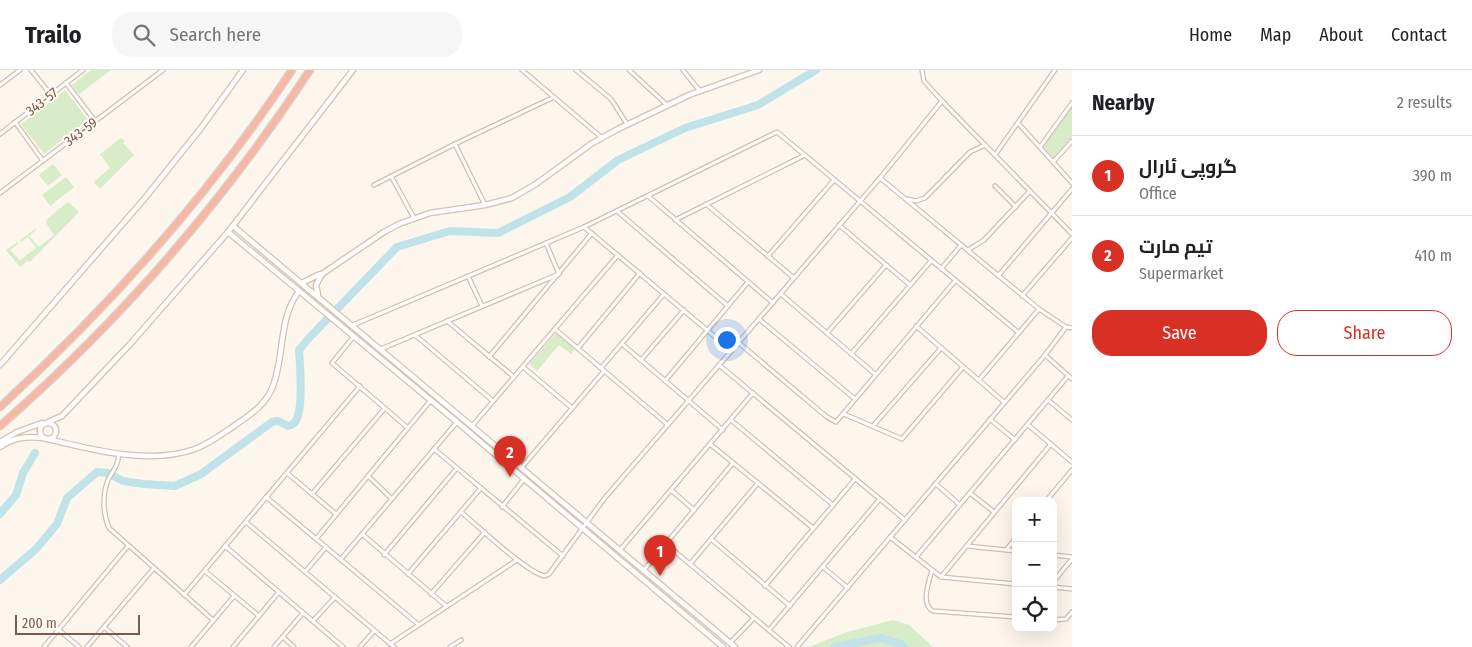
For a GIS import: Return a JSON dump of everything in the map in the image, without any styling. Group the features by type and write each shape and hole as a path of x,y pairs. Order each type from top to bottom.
{"highway":[{"path":"0,407 98,311 157,246 225,164 292,70"},
{"path":"0,426 82,348 155,271 236,173 310,70"}],"main road":[{"path":"0,365 145,198 201,128 243,70"},
{"path":"47,439 53,437 62,416 132,342 233,226 352,70"},
{"path":"302,283 318,274 322,274 384,232 414,218 446,210 485,205 505,200 524,192 601,137 700,90 759,70"},
{"path":"233,226 343,316 736,647"},
{"path":"228,232 458,422 723,647"},
{"path":"318,296 316,284 322,274"},
{"path":"0,447 18,438 29,437 118,453 155,455 175,454 194,449 212,441 255,412 265,400 273,386 285,319 290,305 299,291"},
{"path":"345,329 353,325"},
{"path":"0,442 17,432 62,416"},
{"path":"47,439 41,435 39,430 41,425 47,422 53,424 60,438 67,444"}],"street":[{"path":"0,85 20,70"},
{"path":"31,70 51,95"},
{"name":"343-57","path":"0,134 83,70"},
{"path":"154,70 157,74"},
{"name":"343-59","path":"0,193 163,70"},
{"path":"522,70 601,137"},
{"path":"630,70 667,105"},
{"path":"683,70 700,90"},
{"path":"922,70 924,81 942,101 1072,236 1022,296"},
{"path":"995,155 1055,70"},
{"path":"578,71 611,99 627,124"},
{"path":"66,83 95,122"},
{"path":"374,184 554,98"},
{"path":"461,512 517,560 540,576 549,574 604,499 860,202 942,101"},
{"path":"1040,147 1072,102"},
{"path":"15,122 43,161"},
{"path":"1018,123 1072,183"},
{"path":"353,325 584,227 778,132 1019,333"},
{"path":"1053,162 1072,141"},
{"path":"455,144 485,205"},
{"path":"906,199 916,201 925,198 970,152 985,145"},
{"path":"675,220 805,155"},
{"path":"391,176 414,218"},
{"path":"880,178 1022,296 1066,327 1072,328"},
{"path":"768,256 834,180"},
{"path":"995,186 1016,207"},
{"path":"998,276 1050,212 1072,189"},
{"path":"968,250 984,240 1030,191"},
{"path":"648,196 773,303"},
{"path":"706,204 794,278"},
{"path":"617,211 728,306"},
{"path":"839,225 910,285"},
{"path":"584,227 732,351"},
{"path":"489,357 592,234"},
{"path":"546,243 559,274"},
{"path":"940,269 962,245"},
{"path":"472,426 618,255"},
{"path":"851,354 931,261"},
{"path":"827,333 886,265"},
{"path":"578,348 640,273"},
{"path":"381,349 559,274"},
{"path":"468,276 482,306"},
{"path":"739,342 827,417 836,422 955,280"},
{"path":"665,380 748,282"},
{"path":"522,467 664,294"},
{"path":"781,294 875,374"},
{"path":"979,380 1039,309"},
{"path":"641,360 684,310"},
{"path":"759,319 855,399"},
{"path":"447,321 514,377"},
{"path":"916,326 1004,402"},
{"path":"797,647 1045,355 1066,327"},
{"path":"555,329 668,425"},
{"path":"415,334 494,401"},
{"path":"354,336 332,363 408,428"},
{"path":"622,344 723,430"},
{"path":"873,426 940,348"},
{"path":"1045,355 1072,379"},
{"path":"719,366 905,520"},
{"path":"523,367 572,408"},
{"path":"844,414 902,439 963,367"},
{"path":"916,557 1068,376"},
{"path":"184,595 360,386"},
{"path":"620,550 753,393"},
{"path":"316,539 431,400"},
{"path":"1048,400 1072,420"},
{"path":"312,494 385,408"},
{"path":"990,419 1015,440"},
{"path":"731,420 833,505"},
{"path":"341,559 458,422"},
{"path":"1028,425 1072,462"},
{"path":"710,444 813,528"},
{"path":"941,577 1051,444"},
{"path":"434,449 563,556"},
{"path":"118,453 118,461 107,482 104,507 106,520 112,531 213,620"},
{"path":"644,570 733,463"},
{"path":"384,555 457,468"},
{"path":"1049,497 1072,470"},
{"path":"287,473 336,514"},
{"path":"368,476 392,498"},
{"path":"502,507 524,478"},
{"path":"765,586 855,479"},
{"path":"690,564 758,483"},
{"path":"936,484 960,505"},
{"path":"408,574 481,488"},
{"path":"671,490 694,510"},
{"path":"970,493 994,512"},
{"path":"266,497 418,625"},
{"path":"769,630 879,500"},
{"path":"246,522 394,647"},
{"path":"431,594 485,532"},
{"path":"362,534 384,555 446,606"},
{"path":"890,537 941,577 1012,584"},
{"path":"711,539 790,606"},
{"path":"1006,550 1013,542"},
{"path":"666,544 789,647"},
{"path":"44,647 128,546"},
{"path":"225,546 344,647"},
{"path":"966,546 1012,551"},
{"path":"305,572 326,547"},
{"path":"1057,556 1072,558 1057,577"},
{"path":"390,644 517,560"},
{"path":"823,566 848,588"},
{"path":"87,647 154,569"},
{"path":"932,570 926,604 933,611 1012,617"},
{"path":"205,571 259,616"},
{"path":"1057,587 1072,588"},
{"path":"233,647 279,592"},
{"path":"191,647 234,596"},
{"path":"313,621 335,597"},
{"path":"1057,620 1068,618 1072,612"},
{"path":"274,647 303,613"},
{"path":"730,643 754,618"},
{"path":"104,627 127,647"},
{"path":"59,630 79,647"},
{"path":"360,647 374,631"},
{"path":"283,637 294,647"},
{"path":"450,647 461,640"}],"green space":[{"path":"91,70 111,70 79,94 72,85"},
{"path":"65,90 88,120 44,154 21,124"},
{"path":"1072,106 1072,137 1053,158 1043,146"},
{"path":"121,138 134,155 100,189 94,182 110,168 100,154"},
{"path":"53,164 62,175 48,186 39,175"},
{"path":"66,177 74,187 50,206 42,195"},
{"path":"68,202 79,212 30,262 27,261 20,267 6,250 18,242 10,250 20,260 36,248 28,237 21,242 20,240 35,229 29,236 39,247 54,235 46,223 47,219"},
{"path":"556,333 575,349 571,354 559,345 537,371 529,364"},
{"path":"893,620 909,625 933,647 809,647 847,632"}],"waterway":[{"path":"0,580 36,549 57,524 67,498 97,472 108,473 123,481 175,486 201,474 272,422 278,421 288,426 293,424 300,408 301,376 299,350 397,247 450,231 498,233 570,197 618,160 685,128 758,105 816,70"},
{"path":"0,514 16,495 23,473 35,453"},
{"path":"835,647 881,638 901,644 904,647"}],"place":[{"name":"تیم مارت","path":"510,477"},
{"name":"گروپی ئارال","path":"660,576"}]}
